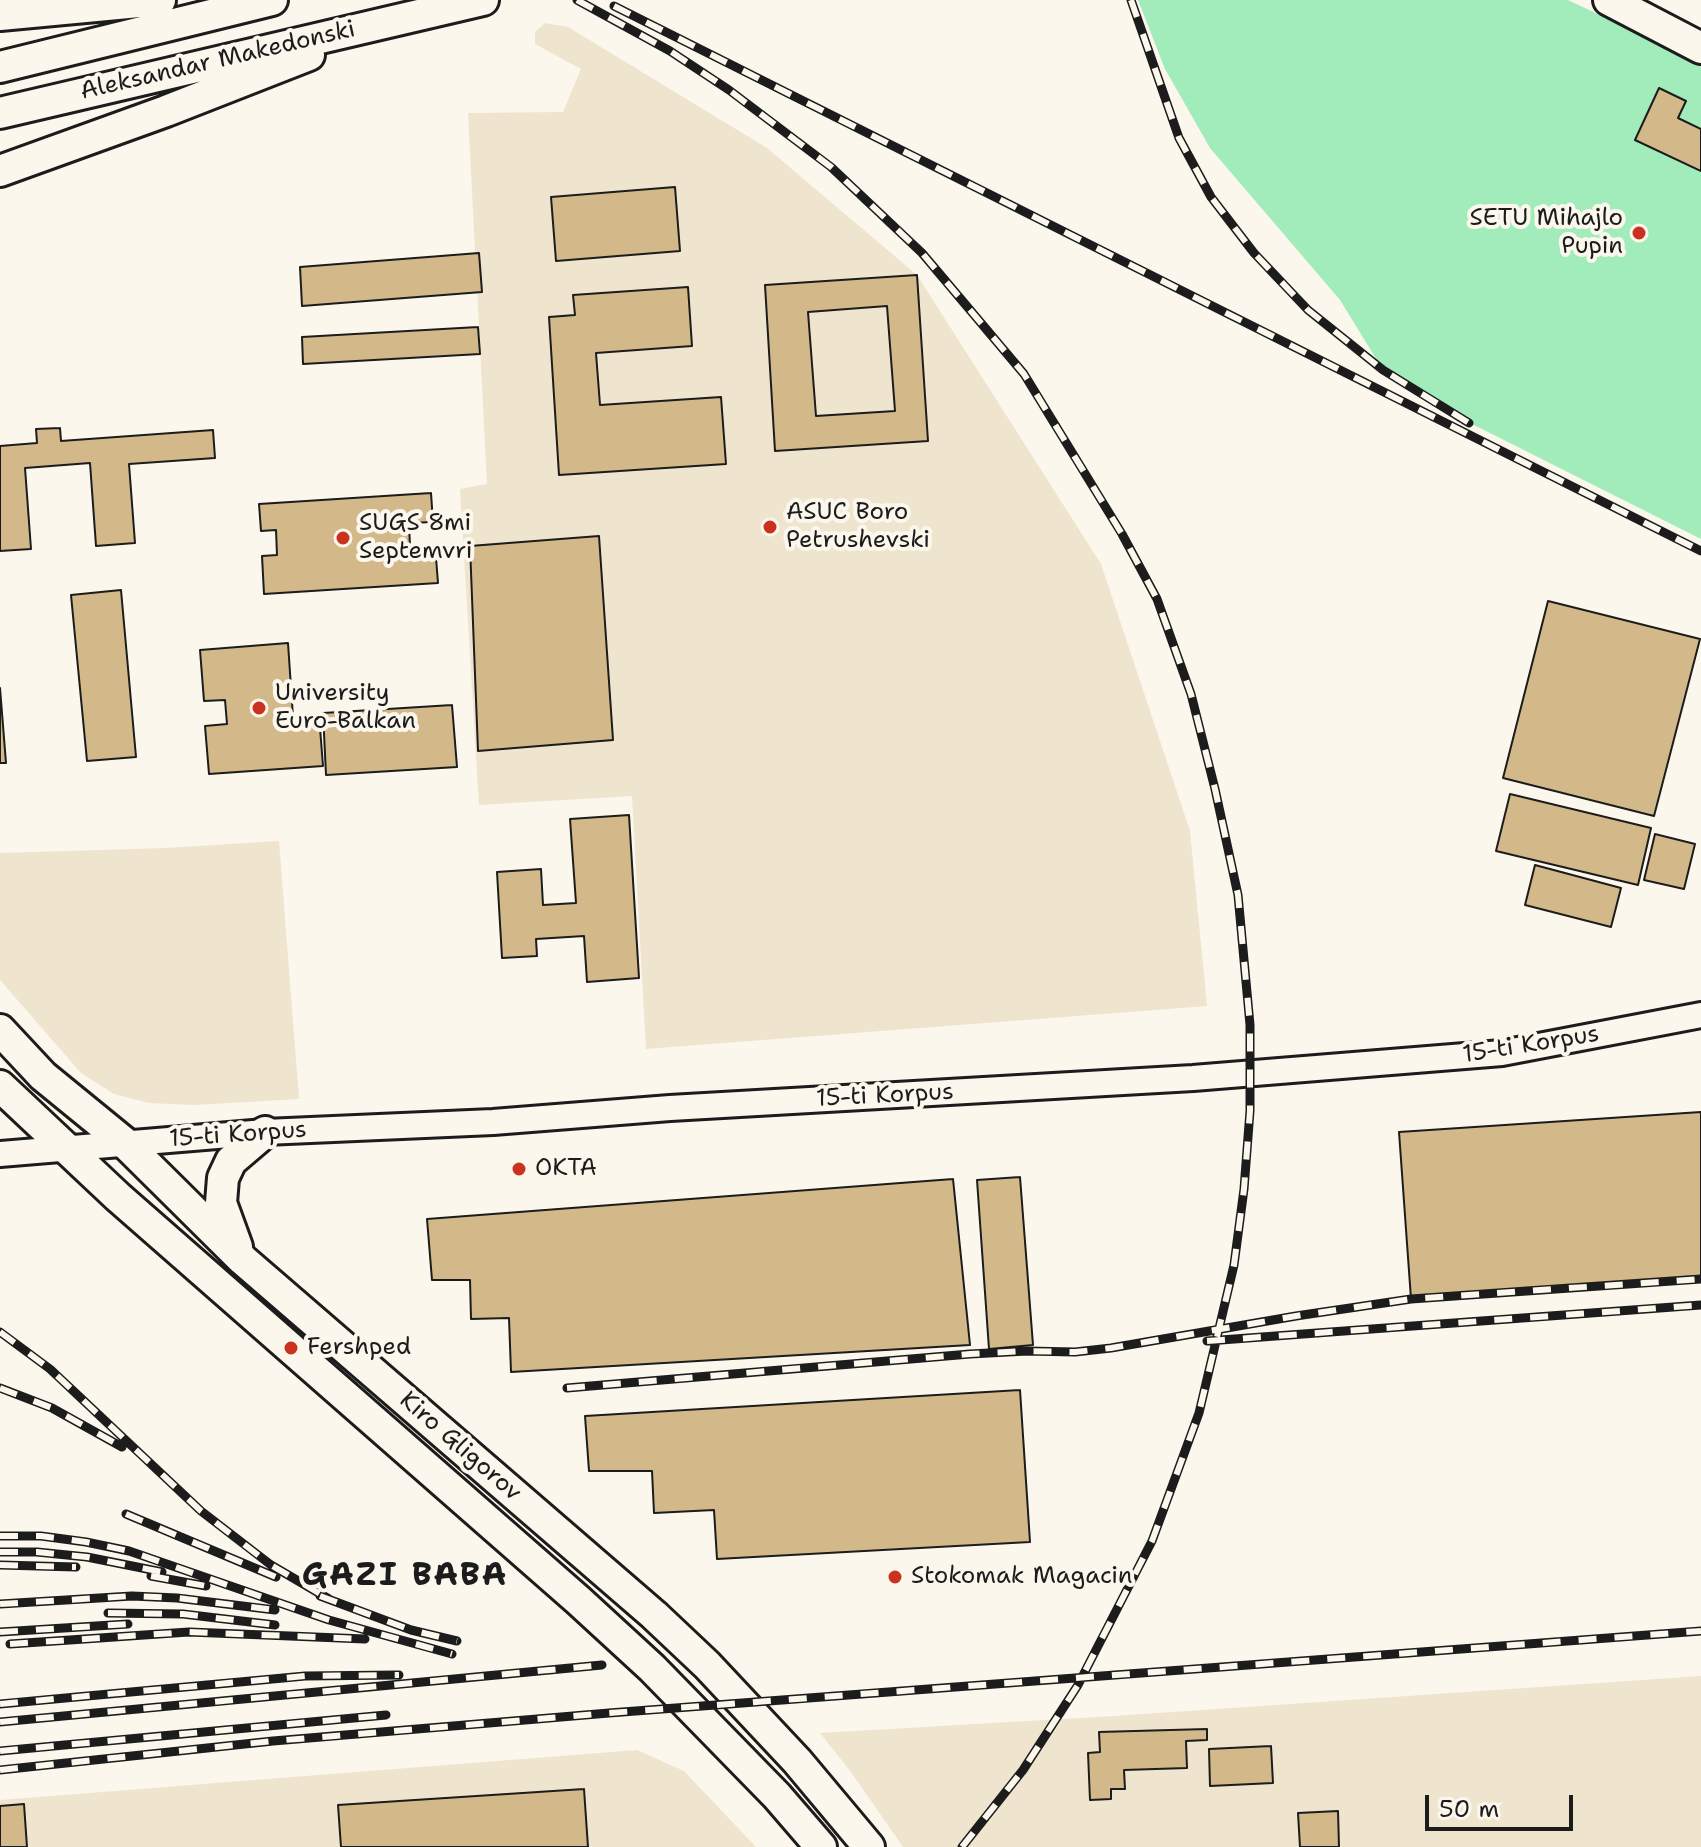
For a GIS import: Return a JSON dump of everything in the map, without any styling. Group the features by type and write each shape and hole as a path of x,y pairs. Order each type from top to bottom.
{"street":[{"path":"0,15 160,0"},
{"name":"Aleksandar Makedonski","path":"0,67 272,0"},
{"name":"Aleksandar Makedonski","path":"0,113 483,0"},
{"path":"1609,0 1701,48"},
{"path":"0,171 155,115 413,14"},
{"name":"15-ti Korpus","path":"0,1154 265,1132 493,1122 670,1108 1146,1081 1486,1055 1701,1015"},
{"name":"Kiro Gligorov","path":"0,1030 43,1076 125,1143 243,1260 654,1615 707,1665 797,1761 869,1847"},
{"name":"Kiro Gligorov","path":"0,1086 118,1197 652,1668 777,1796 821,1847"},
{"path":"243,1260 224,1216 221,1191 231,1161 265,1132"}],"shaded area":[{"name":"ASUC Boro Petrushevski","path":"545,23 568,27 767,148 917,275 1101,564 1190,831 1207,1006 646,1049 632,796 479,805 460,489 487,484 468,113 563,112 581,69 535,44 535,32"},
{"path":"279,841 299,1099 194,1105 149,1103 114,1094 81,1073 0,980 0,853"},
{"path":"1701,1676 1701,1847 903,1847 820,1733 1114,1716"},
{"path":"637,1750 684,1771 756,1847 0,1847 0,1800"}],"green space":[{"path":"1138,0 1568,0 1701,63 1701,539 1462,419 1383,370 1340,300 1210,148 1165,69"}],"building":[{"path":"1659,88 1686,101 1678,118 1701,129 1701,171 1635,140"},
{"path":"675,187 680,251 556,261 551,197"},
{"path":"479,253 482,292 302,306 300,267"},
{"path":"917,275 928,441 775,451 765,285","holes":["887,306 895,411 816,416 808,312"]},
{"path":"688,287 692,346 596,353 600,405 721,397 726,464 559,475 549,317 575,315 573,295"},
{"path":"478,327 480,354 303,364 302,337"},
{"path":"60,428 61,441 213,430 215,458 129,464 135,543 96,546 90,463 25,468 31,549 0,551 0,446 37,443 36,429"},
{"name":"SUGS 8mi Septemvri","path":"431,493 433,522 409,523 410,547 435,545 438,583 264,594 262,556 277,555 276,530 261,531 259,504"},
{"path":"599,536 613,740 478,751 470,546"},
{"path":"121,590 136,757 87,761 71,595"},
{"path":"1548,601 1700,639 1654,816 1503,778"},
{"name":"University Euro-Balkan","path":"288,643 293,717 319,715 323,766 209,774 205,726 227,724 225,700 204,701 200,650"},
{"path":"0,688 6,763 0,763"},
{"path":"452,705 457,767 326,775 323,713"},
{"path":"1510,794 1651,828 1638,885 1496,851"},
{"path":"629,815 639,978 587,982 584,936 536,939 537,956 502,958 497,872 541,869 543,905 576,903 570,819"},
{"path":"1655,834 1695,844 1684,889 1644,880"},
{"path":"1535,865 1621,888 1611,927 1525,905"},
{"path":"1701,1112 1701,1279 1411,1299 1399,1132"},
{"path":"1020,1177 1033,1345 989,1349 977,1180"},
{"path":"953,1179 970,1345 511,1372 509,1318 471,1319 470,1280 432,1280 427,1219"},
{"path":"1020,1390 1030,1542 717,1559 714,1510 654,1513 652,1471 589,1471 585,1416"},
{"path":"1207,1729 1207,1740 1186,1741 1187,1768 1124,1770 1125,1789 1111,1789 1111,1799 1090,1800 1088,1753 1100,1752 1099,1732"},
{"path":"1271,1746 1273,1783 1210,1786 1209,1749"},
{"path":"584,1789 588,1847 341,1847 338,1805"},
{"path":"24,1804 27,1847 0,1847 0,1806"},
{"path":"1338,1811 1339,1847 1300,1847 1298,1813"}],"railway":[{"path":"577,0 670,51 729,90 831,167 922,253 1024,374 1122,534 1157,599 1191,694 1238,895 1250,1025 1250,1111 1234,1265 1199,1413 1152,1541 1078,1685 1023,1770 962,1847"},
{"path":"1131,0 1179,138 1211,197 1254,253 1308,310 1383,370 1469,423"},
{"path":"614,6 1701,551"},
{"path":"567,1388 970,1354 1075,1352 1411,1299 1701,1279"},
{"path":"1207,1341 1701,1305"},
{"path":"0,1332 50,1369 201,1511 271,1565 329,1599"},
{"path":"0,1388 52,1408 122,1447"},
{"path":"126,1514 276,1577"},
{"path":"0,1536 41,1536 129,1551 329,1620 452,1654"},
{"path":"0,1552 87,1557 162,1572"},
{"path":"0,1565 76,1567"},
{"path":"151,1576 206,1586"},
{"path":"0,1604 132,1596 275,1610"},
{"path":"320,1596 411,1630 457,1641"},
{"path":"108,1613 183,1614 275,1625"},
{"path":"0,1632 128,1624"},
{"path":"0,1770 273,1741 609,1713 1701,1631"},
{"path":"10,1644 189,1632 365,1639"},
{"path":"0,1722 602,1665"},
{"path":"0,1704 305,1676 399,1675"},
{"path":"0,1751 386,1715"}],"place":[{"name":"SETU Mihajlo Pupin","path":"1639,233"},
{"name":"ASUC Boro Petrushevski","path":"770,527"},
{"name":"SUGS 8mi Septemvri","path":"343,538"},
{"name":"University Euro-Balkan","path":"259,708"},
{"name":"OKTA","path":"519,1169"},
{"name":"Fershped","path":"291,1348"},
{"name":"Stokomak Magacin","path":"895,1577"}],"district":[{"name":"GAZI BABA","path":"405,1577"}]}
